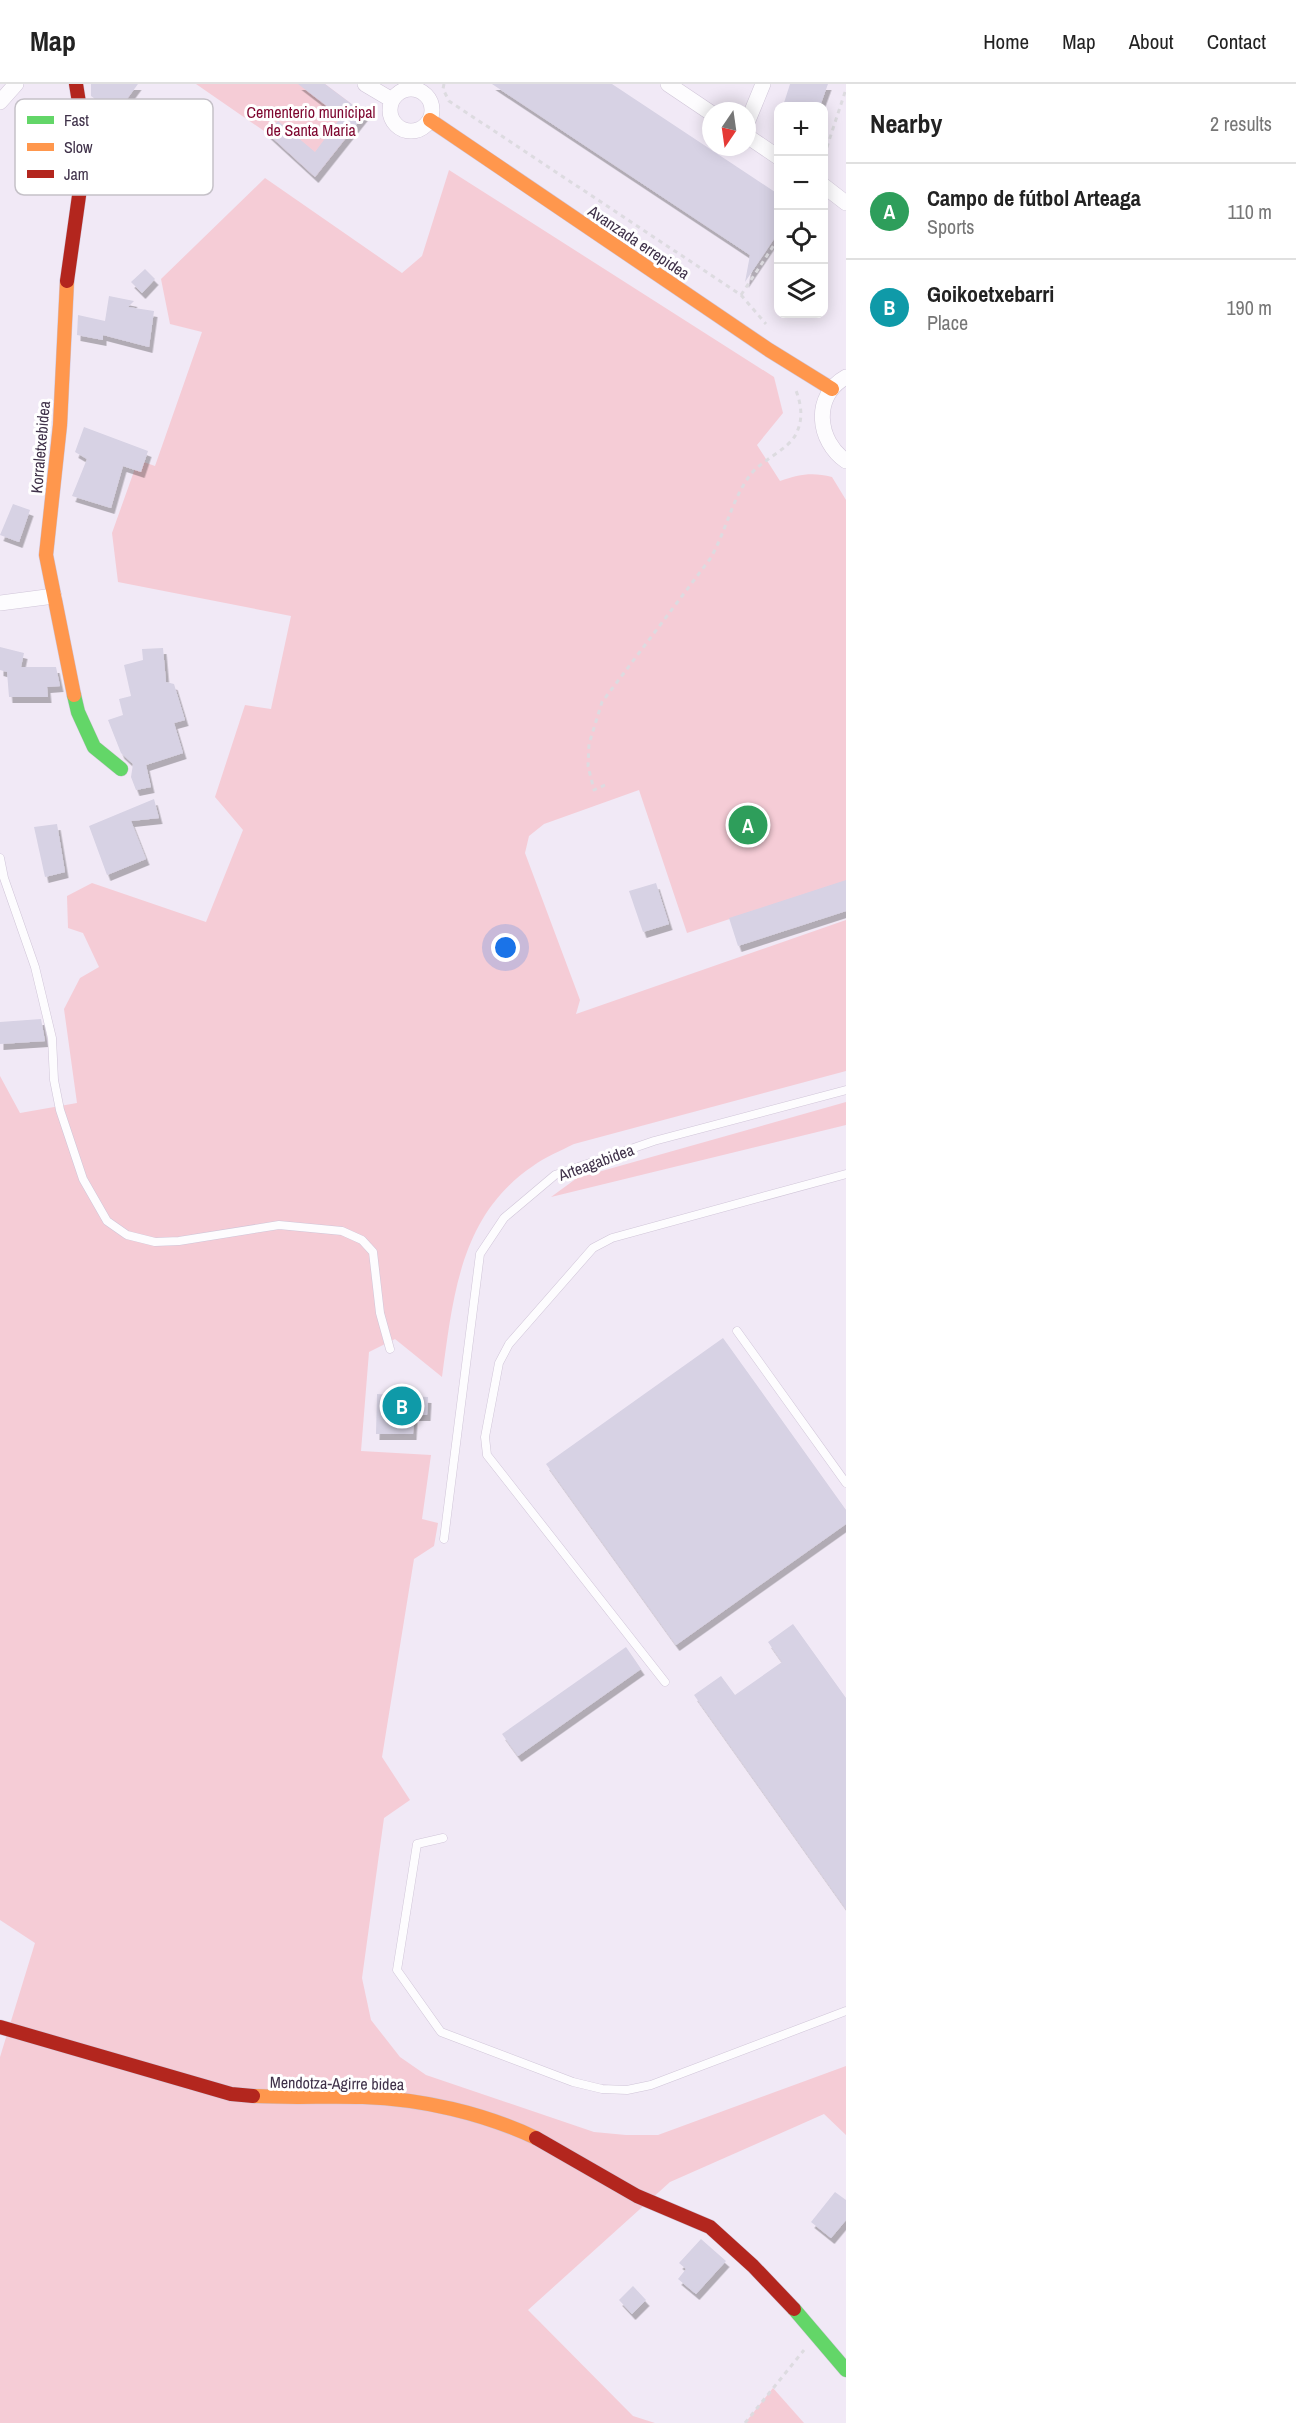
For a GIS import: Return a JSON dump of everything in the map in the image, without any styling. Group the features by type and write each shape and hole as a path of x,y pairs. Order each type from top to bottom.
{"street":[{"path":"0,102 16,84"},
{"name":"Korraletxebidea","path":"76,84 78,99"},
{"path":"365,84 392,100"},
{"path":"668,84 702,106"},
{"path":"756,102 763,84"},
{"path":"427,88 431,102 430,120 420,129 406,131 399,128 391,118 392,100 406,89 427,88"},
{"name":"Avanzada errepidea","path":"430,120 769,350 832,389"},
{"path":"756,142 777,156"},
{"path":"828,189 846,203"},
{"name":"Korraletxebidea","path":"79,195 66,289 60,425 46,555 78,712 94,747 121,769"},
{"path":"846,377 832,389 823,407 822,428 834,452 846,461"},
{"path":"0,603 54,596"},
{"name":"Mendotza-Agirre bidea","path":"0,2028 231,2094 259,2098 348,2097 406,2100 504,2125 538,2139 638,2197 702,2223 717,2233 761,2272 846,2370"}],"lane":[{"path":"0,858 4,878 35,967 52,1038 54,1080 60,1110 82,1179 107,1221 127,1235 155,1242 179,1241 279,1225 342,1231 362,1240 373,1252 380,1313 390,1349"},
{"name":"Arteagabidea","path":"444,1539 480,1254 504,1218 555,1175 654,1141 846,1090"},
{"path":"665,1682 487,1455 485,1437 499,1363 509,1344 593,1248 612,1238 846,1174"},
{"path":"737,1331 846,1483"},
{"path":"443,1838 417,1845 397,1970 441,2032 573,2082 602,2089 627,2090 651,2085 846,2011"}],"path":[{"path":"444,84 443,89 449,101 741,295 773,330"},
{"path":"828,144 846,89"},
{"path":"741,295 774,245"},
{"path":"605,785 594,790 588,766 589,744 602,702 710,559 722,539 750,476 795,437 800,424 801,404 795,388 788,381"},
{"path":"745,2423 815,2335"}],"green space":[{"name":"Cementerio municipal de Santa Maria","path":"196,84 325,84 365,114 315,177 267,133"},
{"path":"449,170 774,377 783,413 757,445 780,481 806,475 832,477 846,500 846,881 687,933 639,790 544,824 529,836 525,853 580,1000 576,1014 846,920 846,1071 574,1144 542,1160 509,1186 490,1208 475,1233 456,1288 442,1377 395,1339 369,1352 361,1451 431,1455 422,1519 438,1523 434,1546 414,1559 382,1757 410,1800 384,1818 362,1978 371,2020 400,2057 426,2075 594,2132 658,2135 846,2066 846,2135 824,2114 670,2182 528,2310 633,2416 655,2423 0,2423 0,2057 35,1943 0,1920 0,1076 20,1113 77,1103 64,1009 80,978 99,967 83,933 68,928 67,896 92,883 206,922 243,830 215,797 245,705 271,709 291,616 118,582 112,533 138,460 155,466 202,332 170,324 161,279 265,178 402,273 422,256"},
{"path":"846,1102 846,1125 551,1197 577,1178"},
{"path":"773,2388 804,2423 745,2423"}],"building":[{"path":"91,84 138,84 127,99 95,99 91,96"},
{"path":"298,84 325,84 365,114 315,177 267,133 278,121 315,152 341,117"},
{"path":"492,84 612,84 702,144 702,156 721,156 774,191 774,239 745,282 750,255"},
{"path":"790,84 828,84 821,102 784,102"},
{"path":"145,269 155,279 142,293 131,282"},
{"path":"109,296 134,301 128,307 154,311 149,347 103,335 103,340 77,335 78,315 105,321"},
{"path":"84,427 148,451 141,472 123,466 111,508 72,496 87,459 75,452"},
{"path":"13,504 30,510 19,542 0,535"},
{"path":"0,647 24,653 21,667 56,667 60,686 47,687 48,697 9,697 7,672 0,670"},
{"path":"163,648 166,682 174,684 185,720 174,723 183,753 146,765 151,787 136,790 131,777 133,764 121,753 108,720 123,715 119,699 131,696 124,665 143,660 142,649"},
{"path":"154,799 159,818 131,821 146,859 107,875 89,826"},
{"path":"57,824 65,872 45,877 34,827"},
{"path":"846,880 846,911 738,946 729,918"},
{"path":"656,883 669,924 643,932 629,891"},
{"path":"41,1019 45,1041 0,1044 0,1022"},
{"path":"723,1338 846,1510 846,1524 676,1645 546,1464"},
{"path":"377,1394 428,1397 427,1415 414,1415 413,1434 376,1434"},
{"path":"793,1624 846,1698 846,1909 694,1695 721,1676 735,1695 782,1662 768,1642"},
{"path":"626,1647 641,1669 518,1756 502,1734"},
{"path":"835,2192 846,2200 846,2220 831,2238 811,2222"},
{"path":"701,2239 726,2261 696,2294 678,2279 686,2269 679,2263"},
{"path":"633,2286 646,2300 632,2314 619,2300"}],"traffic: fast":[{"path":"74,695 78,712 94,747 121,769"},
{"path":"794,2309 846,2370"}],"traffic: slow":[{"path":"430,120 769,350 832,389"},
{"path":"67,281 60,425 46,555 74,695"},
{"path":"253,2096 363,2097 430,2104 495,2121 536,2138"}],"traffic: jam":[{"path":"76,84 78,99"},
{"path":"67,281 79,195"},
{"path":"0,2027 231,2094 253,2096"},
{"path":"536,2138 637,2196 710,2227 753,2266 794,2309"}],"place":[{"name":"Campo de fútbol Arteaga","path":"748,825"},
{"name":"Goikoetxebarri","path":"402,1406"}]}
